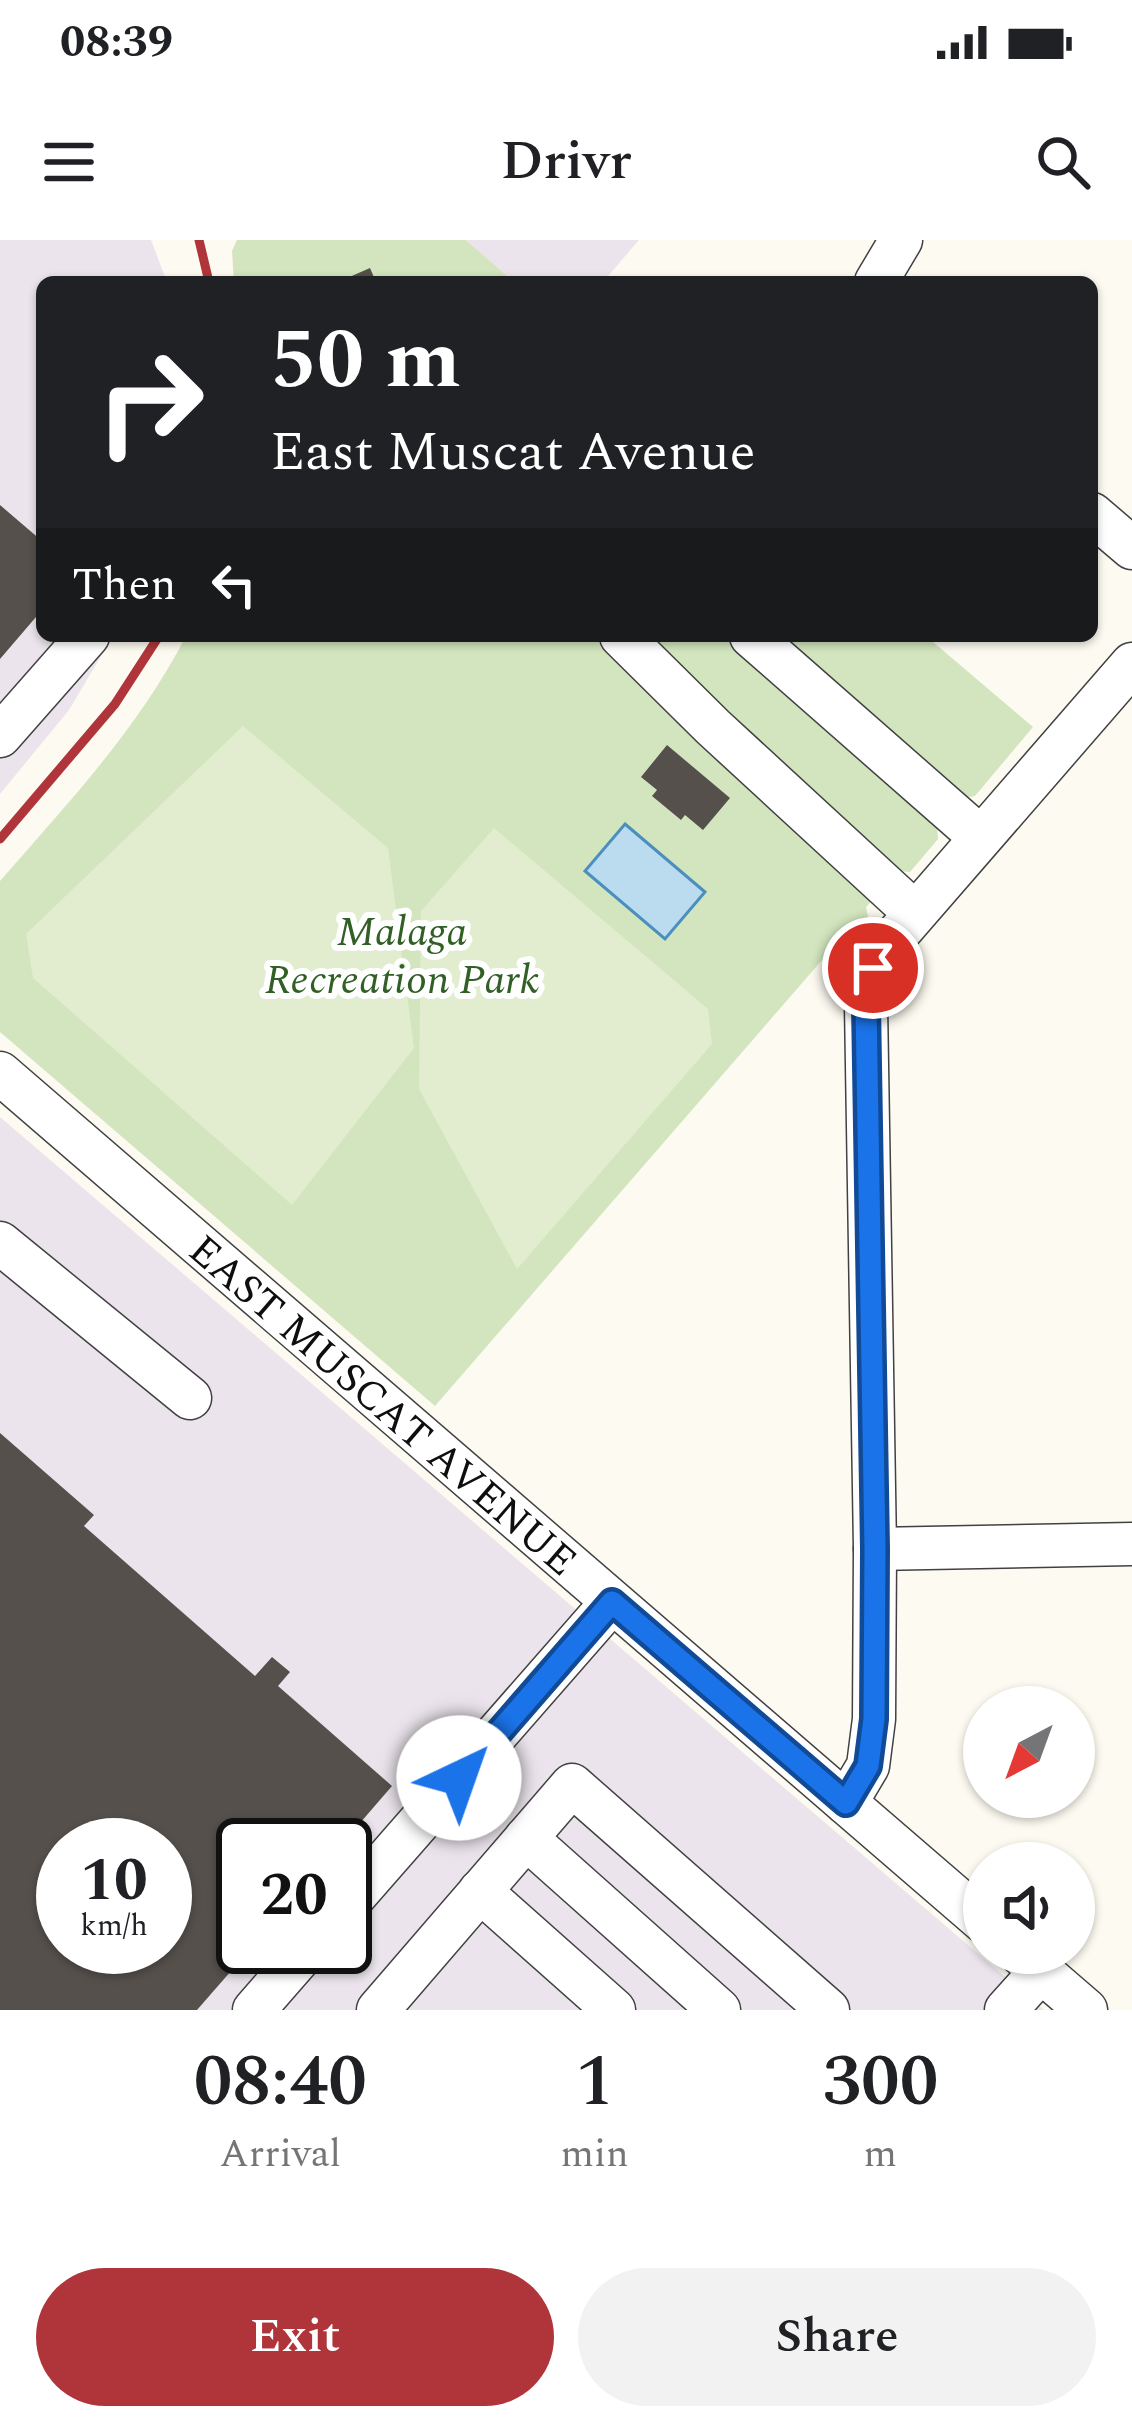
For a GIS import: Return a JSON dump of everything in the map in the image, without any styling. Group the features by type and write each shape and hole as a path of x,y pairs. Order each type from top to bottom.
{"street":[{"path":"880,276 901,240"},
{"path":"1098,519 1132,548"},
{"path":"0,736 83,642"},
{"path":"627,642 712,728 915,913"},
{"path":"758,642 980,837"},
{"path":"846,1803 868,1766 874,1719 866,1005 873,968 980,837 1129,682"},
{"name":"EAST MUSCAT AVENUE","path":"0,1073 963,1904"},
{"path":"0,1243 190,1398"},
{"path":"875,1549 1132,1544"},
{"path":"372,1876 612,1602"},
{"path":"390,2006 480,1891 572,1785 829,2010"},
{"path":"526,1838 719,2010"},
{"path":"480,1891 614,2010"},
{"path":"254,2010 285,1974"},
{"path":"1006,2010 1024,1974"},
{"path":"1044,1974 1086,2010"}],"shaded area":[{"path":"0,240 151,240 165,276 36,276 36,642 109,642 69,710 0,794"},
{"path":"466,240 639,240 608,276 507,276"},
{"path":"0,1117 963,1941 963,1974 1002,1974 1044,2010 0,2010"}],"green space":[{"path":"237,240 466,240 507,276 234,276 232,251"},
{"name":"Malaga Recreation Park","path":"183,642 933,642 1033,727 975,796 963,798 937,826 938,839 910,872 898,871 866,907 869,921 840,961 829,952 435,1406 0,1032 0,881 124,734"},
{"path":"243,726 388,848 414,1048 292,1205 33,978 26,934"},
{"path":"494,828 708,1009 712,1044 517,1269 419,1089 421,911"}],"water":[{"path":"625,824 705,892 665,939 585,871"}],"building":[{"path":"0,505 36,536 36,617 0,659"},
{"path":"667,745 730,798 703,830 685,815 681,820 652,796 657,790 641,777"},
{"path":"0,1433 94,1515 84,1526 255,1676 272,1657 290,1672 278,1686 392,1786 364,1818 216,1818 216,1974 228,1974 197,2010 0,2010"}],"railway":[{"path":"199,240 208,276"},
{"path":"0,839 115,704 155,642"}],"route":[{"path":"459,1778 612,1602 846,1803 868,1766 874,1719 875,1549 866,1005 873,968"}]}
